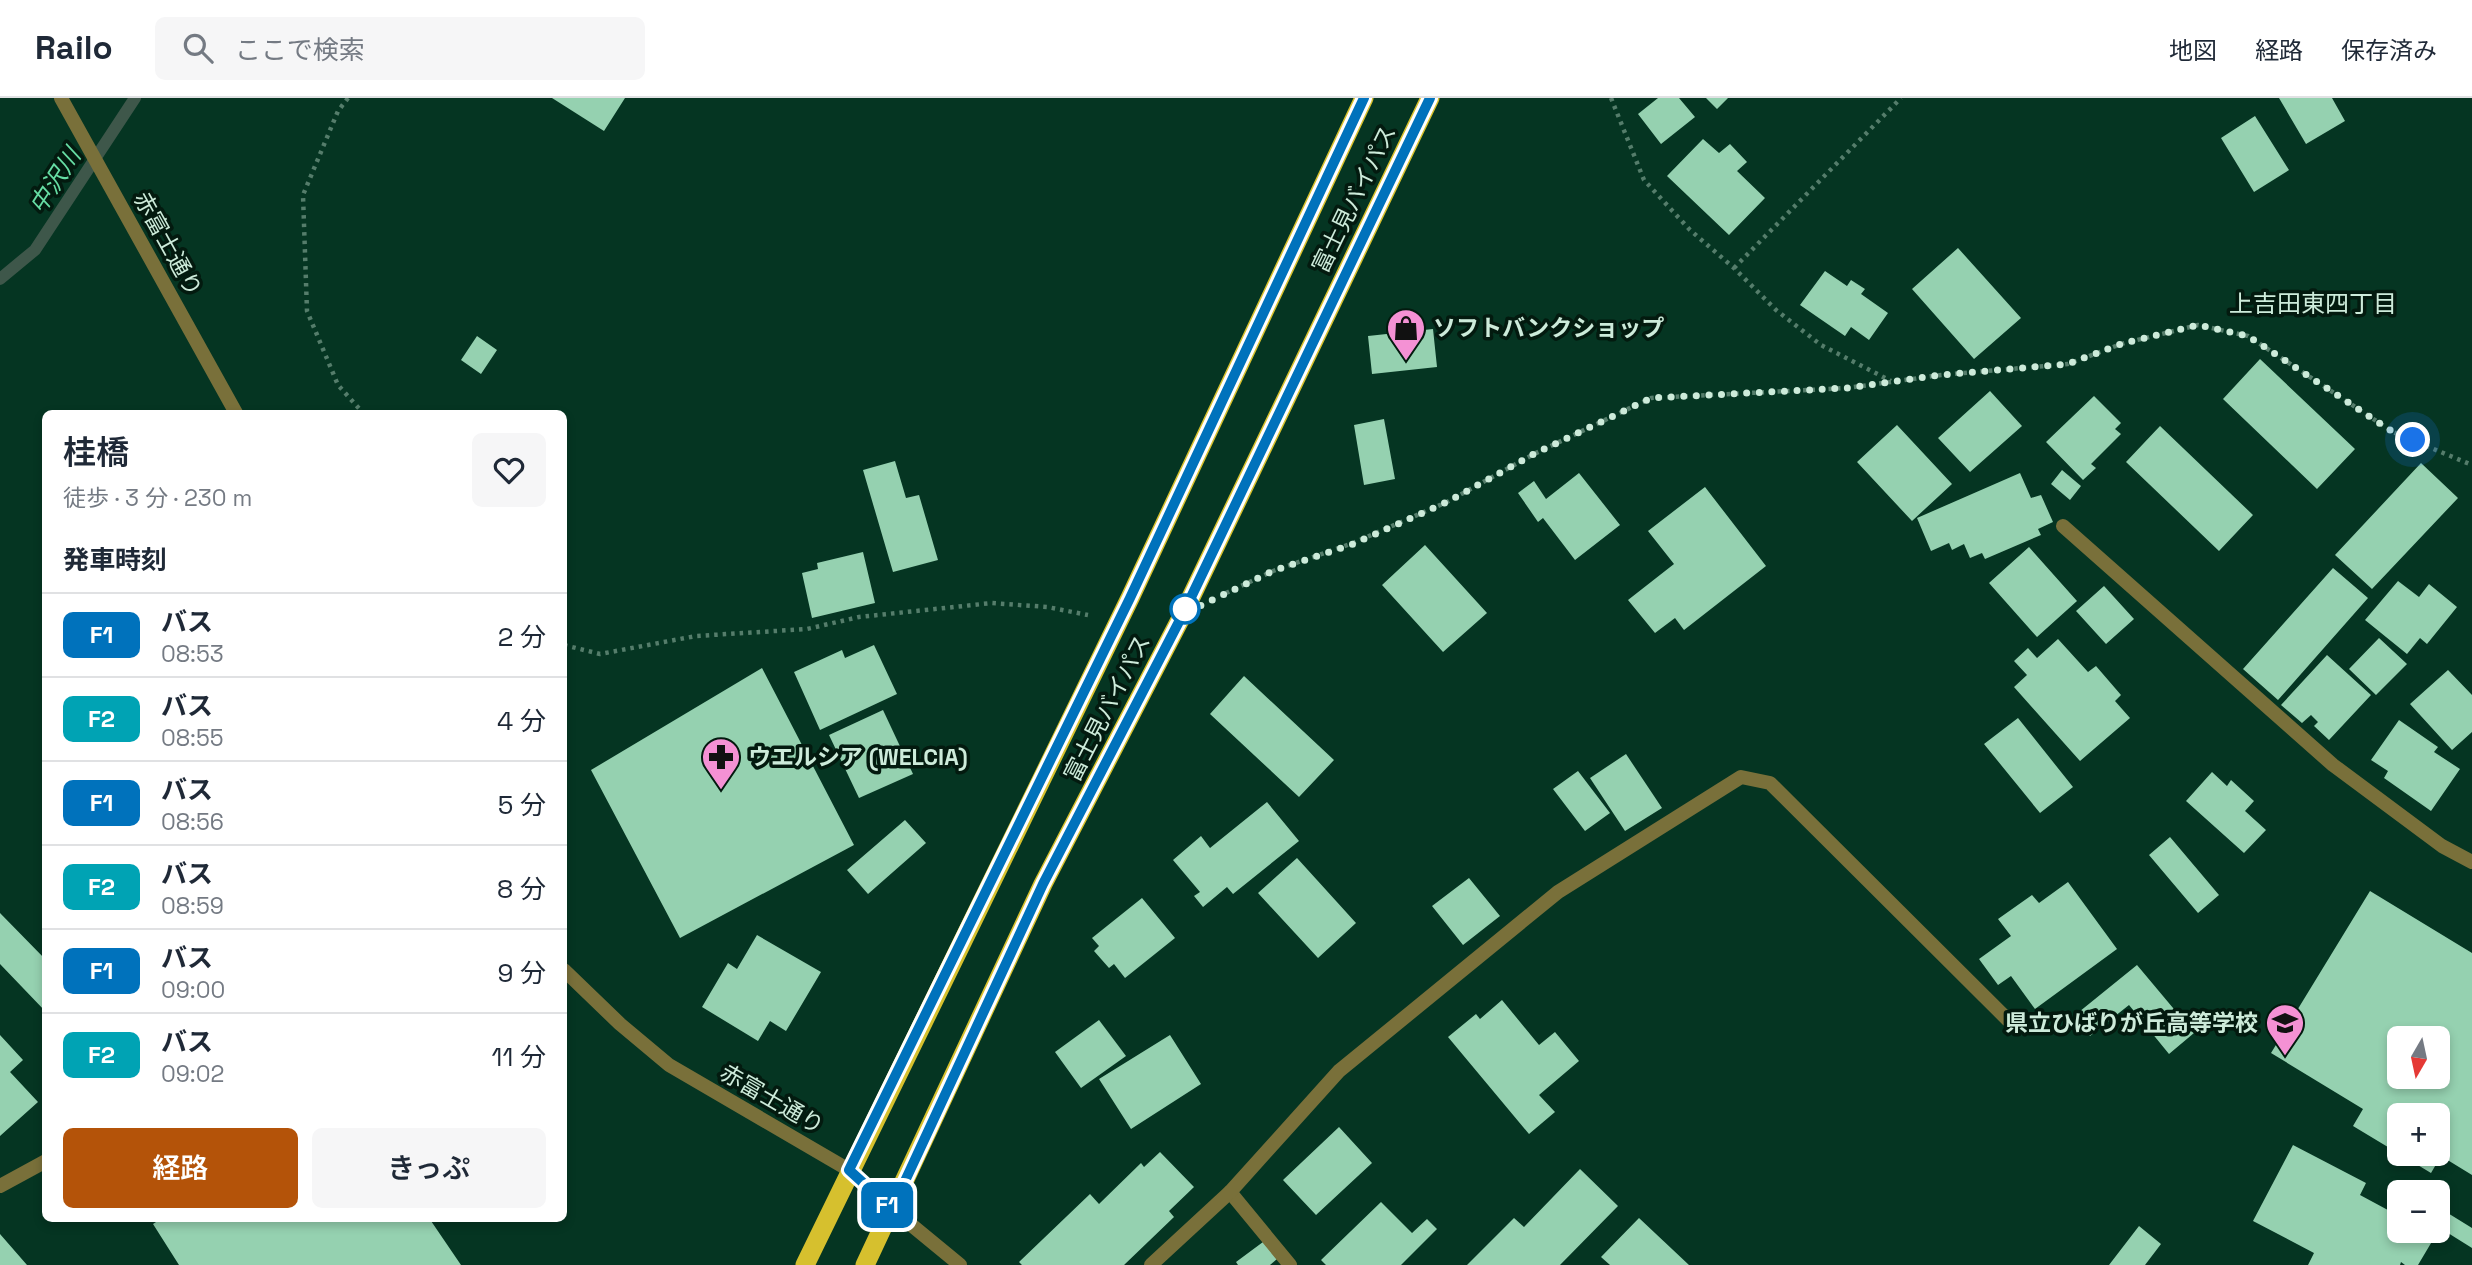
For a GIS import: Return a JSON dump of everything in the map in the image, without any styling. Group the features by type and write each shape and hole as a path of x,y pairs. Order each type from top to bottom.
{"highway":[{"name":"富士見バイパス","path":"805,1265 1130,598 1364,98"},
{"name":"富士見バイパス","path":"864,1265 1043,884 1183,614 1430,98"}],"street":[{"name":"赤富士通り","path":"61,98 234,410"},
{"path":"2063,526 2333,765 2442,846 2472,862"},
{"path":"1151,1265 1230,1192 1339,1070 1558,892 1741,778 1770,783 2008,1020"},
{"name":"赤富士通り","path":"567,973 620,1024 669,1065 849,1170 960,1265"},
{"path":"0,1186 42,1163"},
{"path":"1230,1192 1290,1265"}],"path":[{"path":"348,98 338,111 303,195 307,311 338,385 360,410"},
{"path":"1611,98 1644,180 1690,230 1734,268 1776,310 1821,345 1892,382"},
{"path":"1734,268 1901,98"},
{"path":"1183,614 1273,571 1353,544 1447,502 1555,443 1651,398 1847,388 1941,375 2068,364 2121,344 2198,325 2248,336 2393,432 2472,465"},
{"path":"567,646 600,654 695,636 807,629 859,617 992,603 1047,607 1086,616 1130,598"}],"building":[{"path":"552,98 625,98 604,131"},
{"path":"1658,98 1679,98 1695,117 1661,144 1638,114"},
{"path":"1706,98 1728,98 1717,109"},
{"path":"2279,98 2332,98 2345,121 2306,144"},
{"path":"2255,116 2289,170 2254,192 2221,138"},
{"path":"1703,139 1719,153 1730,144 1747,162 1737,171 1765,198 1729,235 1667,176"},
{"path":"1958,248 2021,318 1974,359 1912,289"},
{"path":"1825,271 1847,286 1851,280 1865,289 1861,294 1888,313 1869,340 1851,327 1845,336 1800,305"},
{"path":"1433,329 1437,367 1372,374 1368,336"},
{"path":"477,336 497,350 481,374 461,360"},
{"path":"2260,359 2355,449 2317,489 2223,399"},
{"path":"1990,391 2022,426 1970,472 1938,438"},
{"path":"2094,396 2121,423 2115,429 2121,434 2091,464 2096,468 2083,480 2046,442"},
{"path":"1384,419 1395,479 1364,485 1354,425"},
{"path":"1897,425 1952,484 1912,521 1857,462"},
{"path":"2160,426 2253,515 2219,551 2126,462"},
{"path":"895,461 906,498 919,495 938,560 893,572 863,470"},
{"path":"2421,463 2458,498 2372,589 2335,555"},
{"path":"2062,470 2081,486 2070,500 2051,484"},
{"path":"1579,473 1620,525 1575,560 1543,518 1538,522 1518,493 1534,481 1546,499"},
{"path":"2020,473 2031,498 2041,495 2053,522 2038,529 2041,535 1985,559 1982,553 1970,558 1964,544 1952,550 1949,543 1931,551 1917,518"},
{"path":"1705,487 1766,566 1684,630 1675,618 1655,633 1628,600 1674,564 1648,531"},
{"path":"1425,545 1487,613 1443,652 1382,585"},
{"path":"2029,547 2077,601 2037,637 1989,583"},
{"path":"863,552 875,603 812,618 802,573 818,569 817,563"},
{"path":"2333,568 2368,598 2278,700 2243,669"},
{"path":"2398,581 2419,597 2429,584 2457,607 2427,644 2420,638 2407,654 2365,620"},
{"path":"2104,586 2134,619 2106,644 2076,611"},
{"path":"2379,638 2407,664 2376,695 2349,669"},
{"path":"2058,639 2088,672 2096,666 2121,695 2115,701 2130,718 2080,761 2014,687 2027,675 2014,661 2028,648 2037,658"},
{"path":"874,645 897,694 820,730 794,672 842,650 845,658"},
{"path":"2327,655 2371,695 2329,740 2314,726 2318,722 2311,715 2302,723 2281,705"},
{"path":"762,668 854,845 680,938 591,770"},
{"path":"2448,670 2472,695 2472,732 2452,750 2410,704"},
{"path":"1244,676 1334,760 1299,797 1210,714"},
{"path":"883,710 913,774 859,798 829,735"},
{"path":"2018,718 2073,787 2040,813 1984,744"},
{"path":"2399,720 2438,747 2434,752 2460,769 2431,811 2384,778 2388,771 2371,760"},
{"path":"1626,754 1662,808 1625,831 1590,778"},
{"path":"1578,771 1610,813 1585,831 1553,789"},
{"path":"2212,772 2227,786 2231,780 2254,801 2245,811 2266,830 2244,853 2186,801"},
{"path":"1267,802 1299,841 1233,894 1227,887 1203,907 1194,896 1200,892 1173,860 1201,836 1210,848"},
{"path":"905,820 926,843 868,894 847,870"},
{"path":"2170,837 2219,895 2198,913 2149,855"},
{"path":"1297,858 1356,923 1318,958 1258,893"},
{"path":"1469,878 1500,916 1463,945 1432,906"},
{"path":"2068,882 2117,949 2035,1009 2011,976 1998,985 1979,959 2011,936 1998,919 2032,895 2039,903"},
{"path":"2370,891 2472,953 2472,1175 2450,1162 2450,1103 2387,1103 2387,1146 2353,1126 2363,1109 2271,1053"},
{"path":"1142,898 1175,938 1125,978 1114,964 1109,968 1094,951 1099,946 1092,938"},
{"path":"0,913 42,956 42,1008 0,964"},
{"path":"757,935 821,972 786,1031 770,1021 758,1041 702,1007 728,963 737,969"},
{"path":"2137,965 2194,1033 2169,1054 2129,1005 2090,1036 2074,1016"},
{"path":"1502,1000 1539,1045 1555,1032 1579,1061 1539,1095 1555,1112 1529,1134 1448,1037 1476,1014 1480,1019"},
{"path":"1099,1020 1126,1056 1081,1088 1055,1052"},
{"path":"0,1035 23,1060 10,1072 38,1102 0,1136"},
{"path":"1170,1035 1201,1084 1131,1129 1099,1079"},
{"path":"1339,1127 1372,1163 1316,1215 1283,1180"},
{"path":"2293,1145 2366,1183 2360,1195 2387,1210 2387,1243 2431,1243 2418,1265 2405,1265 2401,1262 2400,1265 2308,1265 2314,1253 2253,1221"},
{"path":"1160,1152 1194,1187 1169,1211 1174,1217 1124,1265 1022,1265 1019,1262 1090,1194 1099,1204 1141,1163 1144,1167"},
{"path":"2419,1166 2435,1166 2431,1173"},
{"path":"1580,1169 1618,1206 1560,1265 1467,1265 1514,1218 1524,1227"},
{"path":"1381,1202 1412,1233 1427,1219 1437,1229 1401,1265 1326,1265 1321,1260"},
{"path":"2450,1214 2472,1228 2472,1248 2450,1234"},
{"path":"1639,1218 1689,1265 1610,1265 1601,1257"},
{"path":"432,1222 461,1265 179,1265 153,1224"},
{"path":"2139,1226 2161,1244 2145,1265 2109,1265"},
{"path":"0,1234 27,1265 0,1265"},
{"path":"1263,1242 1277,1259 1270,1265 1238,1265 1236,1262"}],"waterway":[{"name":"中沢川","path":"0,279 35,250 135,98"}],"bus line":[{"name":"F1","path":"1364,98 1130,598 849,1170 892,1209 1043,884 1183,614 1430,98"}],"place":[{"name":"ソフトバンクショップ","path":"1406,362"},
{"name":"ウエルシア (WELCIA)","path":"721,791"},
{"name":"県立ひばりが丘高等学校","path":"2285,1057"}],"district":[{"name":"上吉田東四丁目","path":"2313,304"}],"route":[{"path":"1185,609 1183,614 1273,571 1353,544 1447,502 1534,454 1651,398 1847,388 1941,375 2068,364 2121,344 2198,325 2248,336 2393,432 2413,440"}]}
